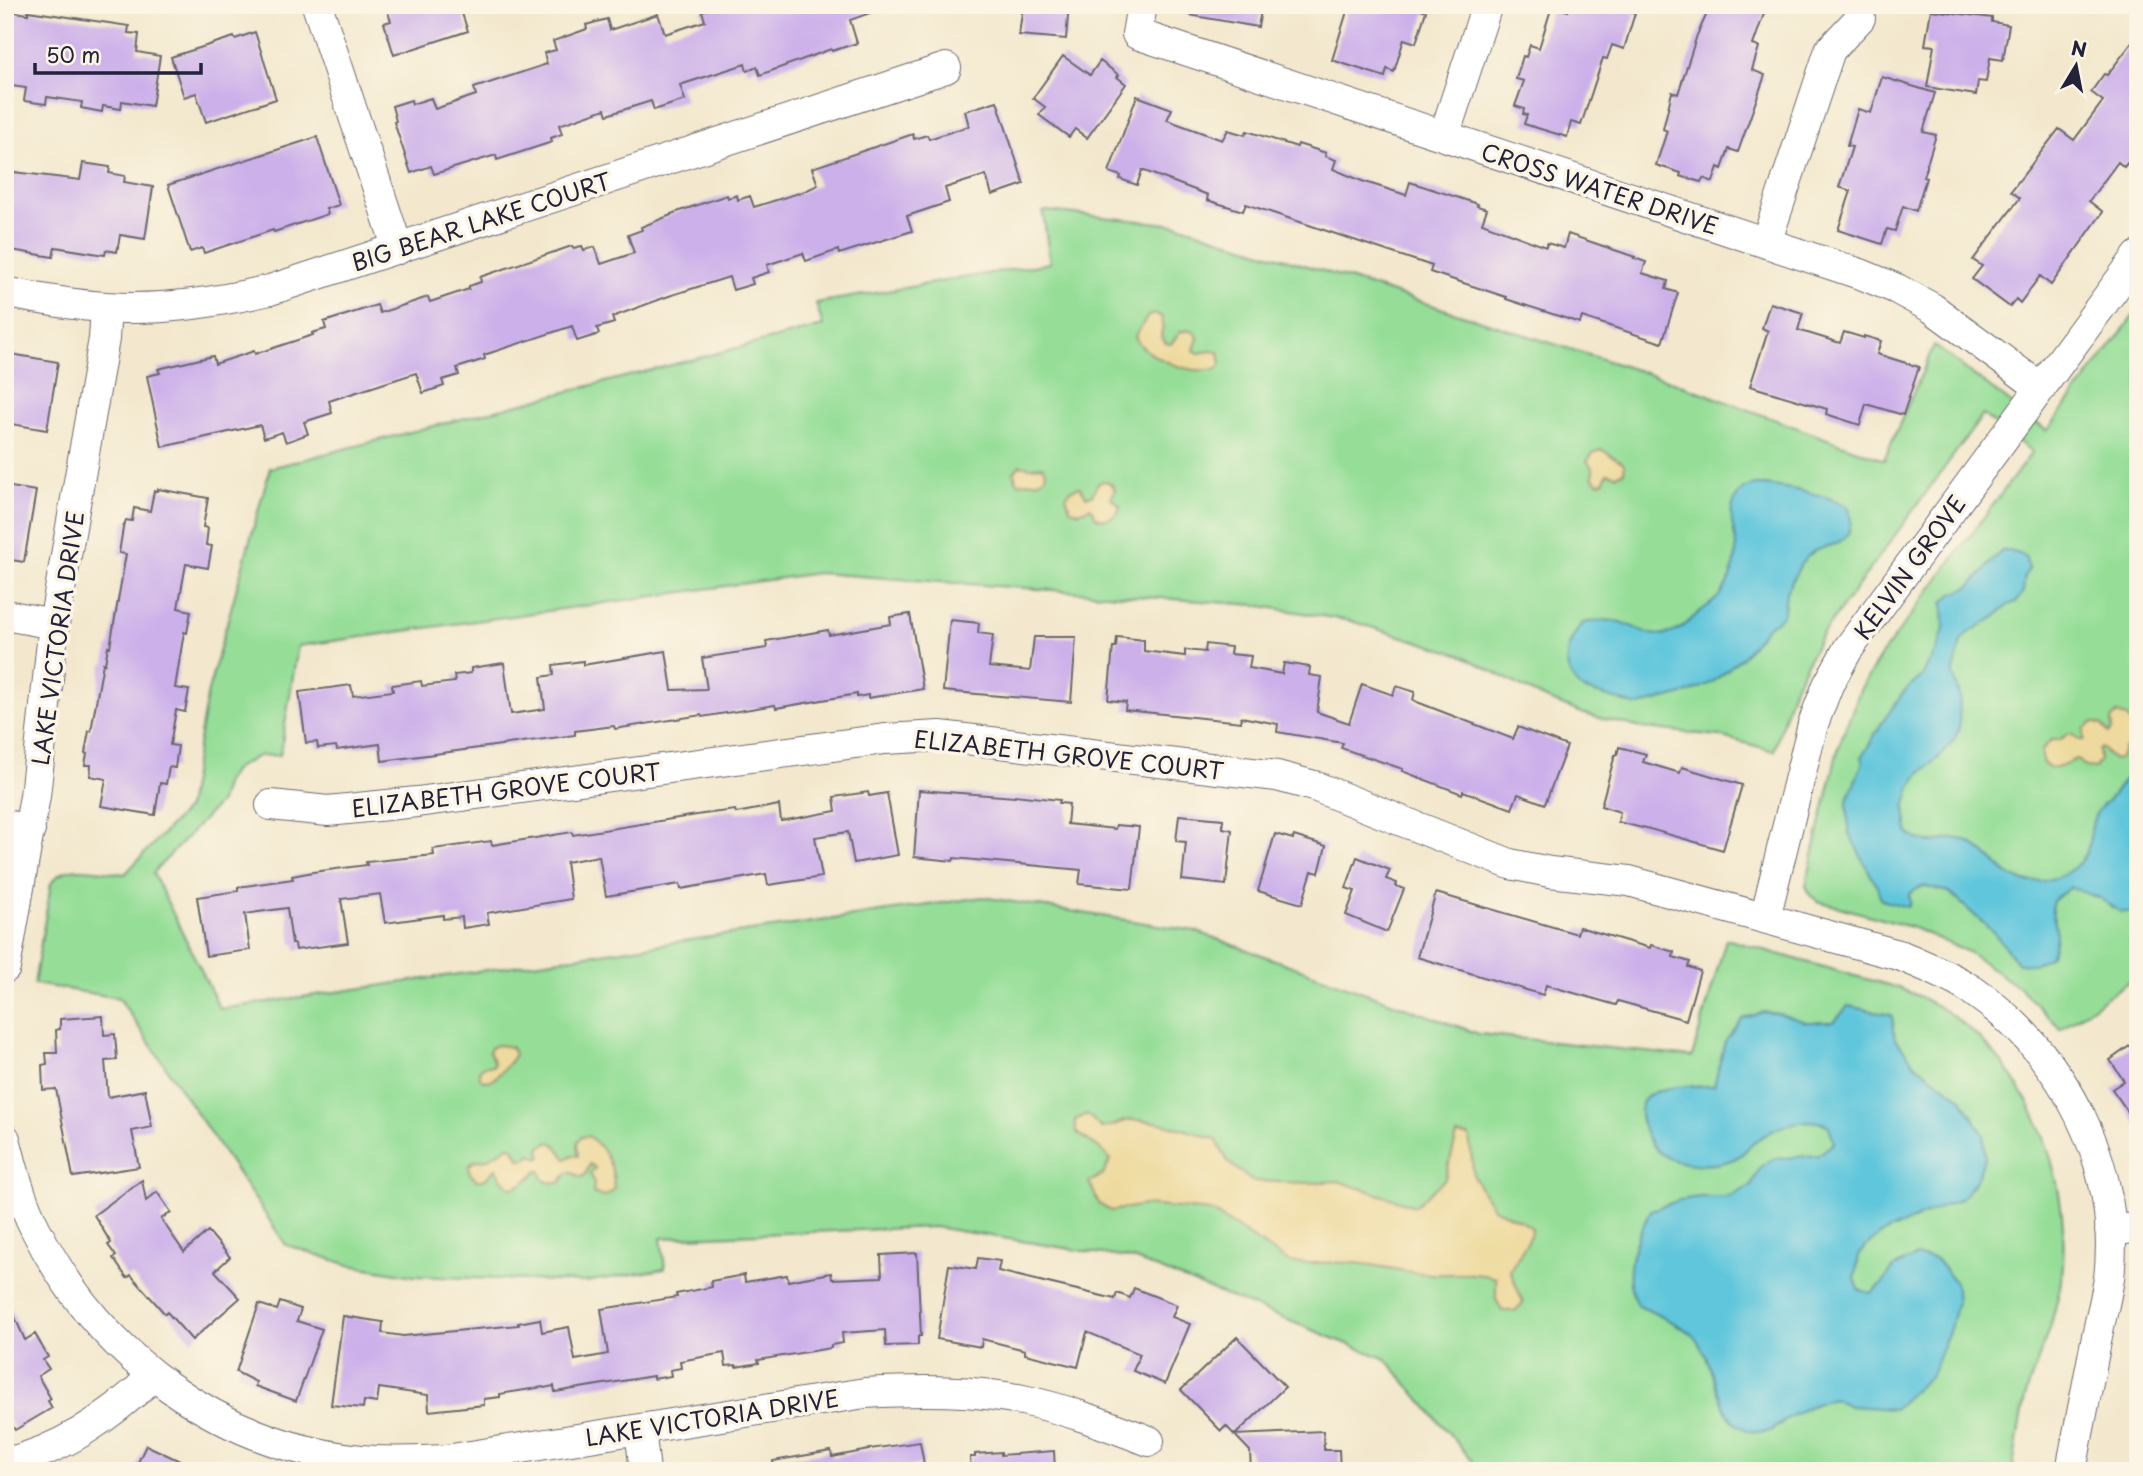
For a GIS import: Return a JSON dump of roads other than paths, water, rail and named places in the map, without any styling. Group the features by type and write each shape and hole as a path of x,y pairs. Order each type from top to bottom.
{"street":[{"path":"317,5 397,249"},
{"path":"1444,136 1488,5"},
{"name":"CROSS WATER DRIVE","path":"1140,19 1444,136 1863,275 1932,308 2041,388"},
{"path":"1766,243 1830,50 1860,19"},
{"name":"BIG BEAR LAKE COURT","path":"5,292 51,301 106,307 167,307 217,302 270,290 946,68"},
{"name":"KELVIN GROVE","path":"1765,918 1813,724 1828,685 1848,649 2138,257"},
{"name":"LAKE VICTORIA DRIVE","path":"5,968 17,827 104,339 106,307"},
{"path":"5,615 54,624"},
{"name":"ELIZABETH GROVE COURT","path":"271,805 341,810 885,739 940,736 1277,776 1314,786 1510,864 1550,873 1629,881 1902,956 1973,991 2006,1016 2038,1048 2063,1083 2083,1119 2096,1154 2105,1191 2124,1229 2109,1278 2071,1471"},
{"name":"LAKE VICTORIA DRIVE","path":"5,1139 16,1181 35,1227 58,1271 87,1312 116,1343 153,1376 200,1408 238,1427 298,1448 361,1460 446,1460 865,1393 918,1390 972,1392 1024,1400 1076,1414 1149,1441"},
{"path":"5,1463 54,1447 92,1427 126,1402 153,1376"},
{"path":"640,1429 645,1471"}],"water":[{"path":"1765,485 1809,492 1832,499 1849,508 1851,522 1844,539 1814,551 1801,564 1786,592 1784,612 1779,619 1767,627 1742,657 1713,682 1691,692 1638,706 1582,689 1570,673 1567,657 1568,648 1583,623 1615,621 1660,635 1682,627 1714,601 1729,579 1736,553 1731,518 1737,496 1746,488"},
{"path":"2002,550 2025,556 2029,569 2025,575 2023,592 2016,602 1968,633 1961,641 1953,675 1960,695 1959,728 1943,754 1920,773 1911,787 1905,807 1908,833 1925,842 1954,838 1969,842 2009,874 2024,881 2055,878 2081,861 2088,848 2097,812 2138,762 2138,912 2121,912 2099,898 2070,887 2053,902 2056,936 2050,956 2027,964 2018,964 1994,933 1949,892 1924,886 1909,895 1911,902 1908,907 1881,900 1849,833 1847,801 1863,762 1862,757 1881,724 1903,693 1922,676 1937,649 1944,629 1943,602 1952,594 1970,587"},
{"path":"1848,1006 1892,1015 1895,1039 1915,1064 1961,1098 1984,1135 1985,1157 1976,1180 1962,1198 1881,1234 1863,1249 1859,1255 1855,1278 1859,1290 1871,1293 1882,1284 1894,1267 1916,1256 1936,1259 1955,1282 1957,1301 1950,1329 1931,1375 1894,1409 1849,1406 1833,1398 1800,1411 1771,1431 1752,1432 1737,1425 1728,1415 1706,1357 1690,1333 1637,1305 1630,1281 1635,1245 1651,1210 1680,1200 1728,1197 1751,1186 1761,1166 1773,1159 1818,1155 1834,1143 1829,1126 1811,1121 1791,1124 1762,1137 1734,1159 1717,1164 1697,1164 1677,1161 1658,1152 1646,1134 1640,1112 1643,1102 1651,1094 1662,1090 1714,1086 1725,1042 1743,1019 1763,1012 1806,1022 1834,1022"}]}
